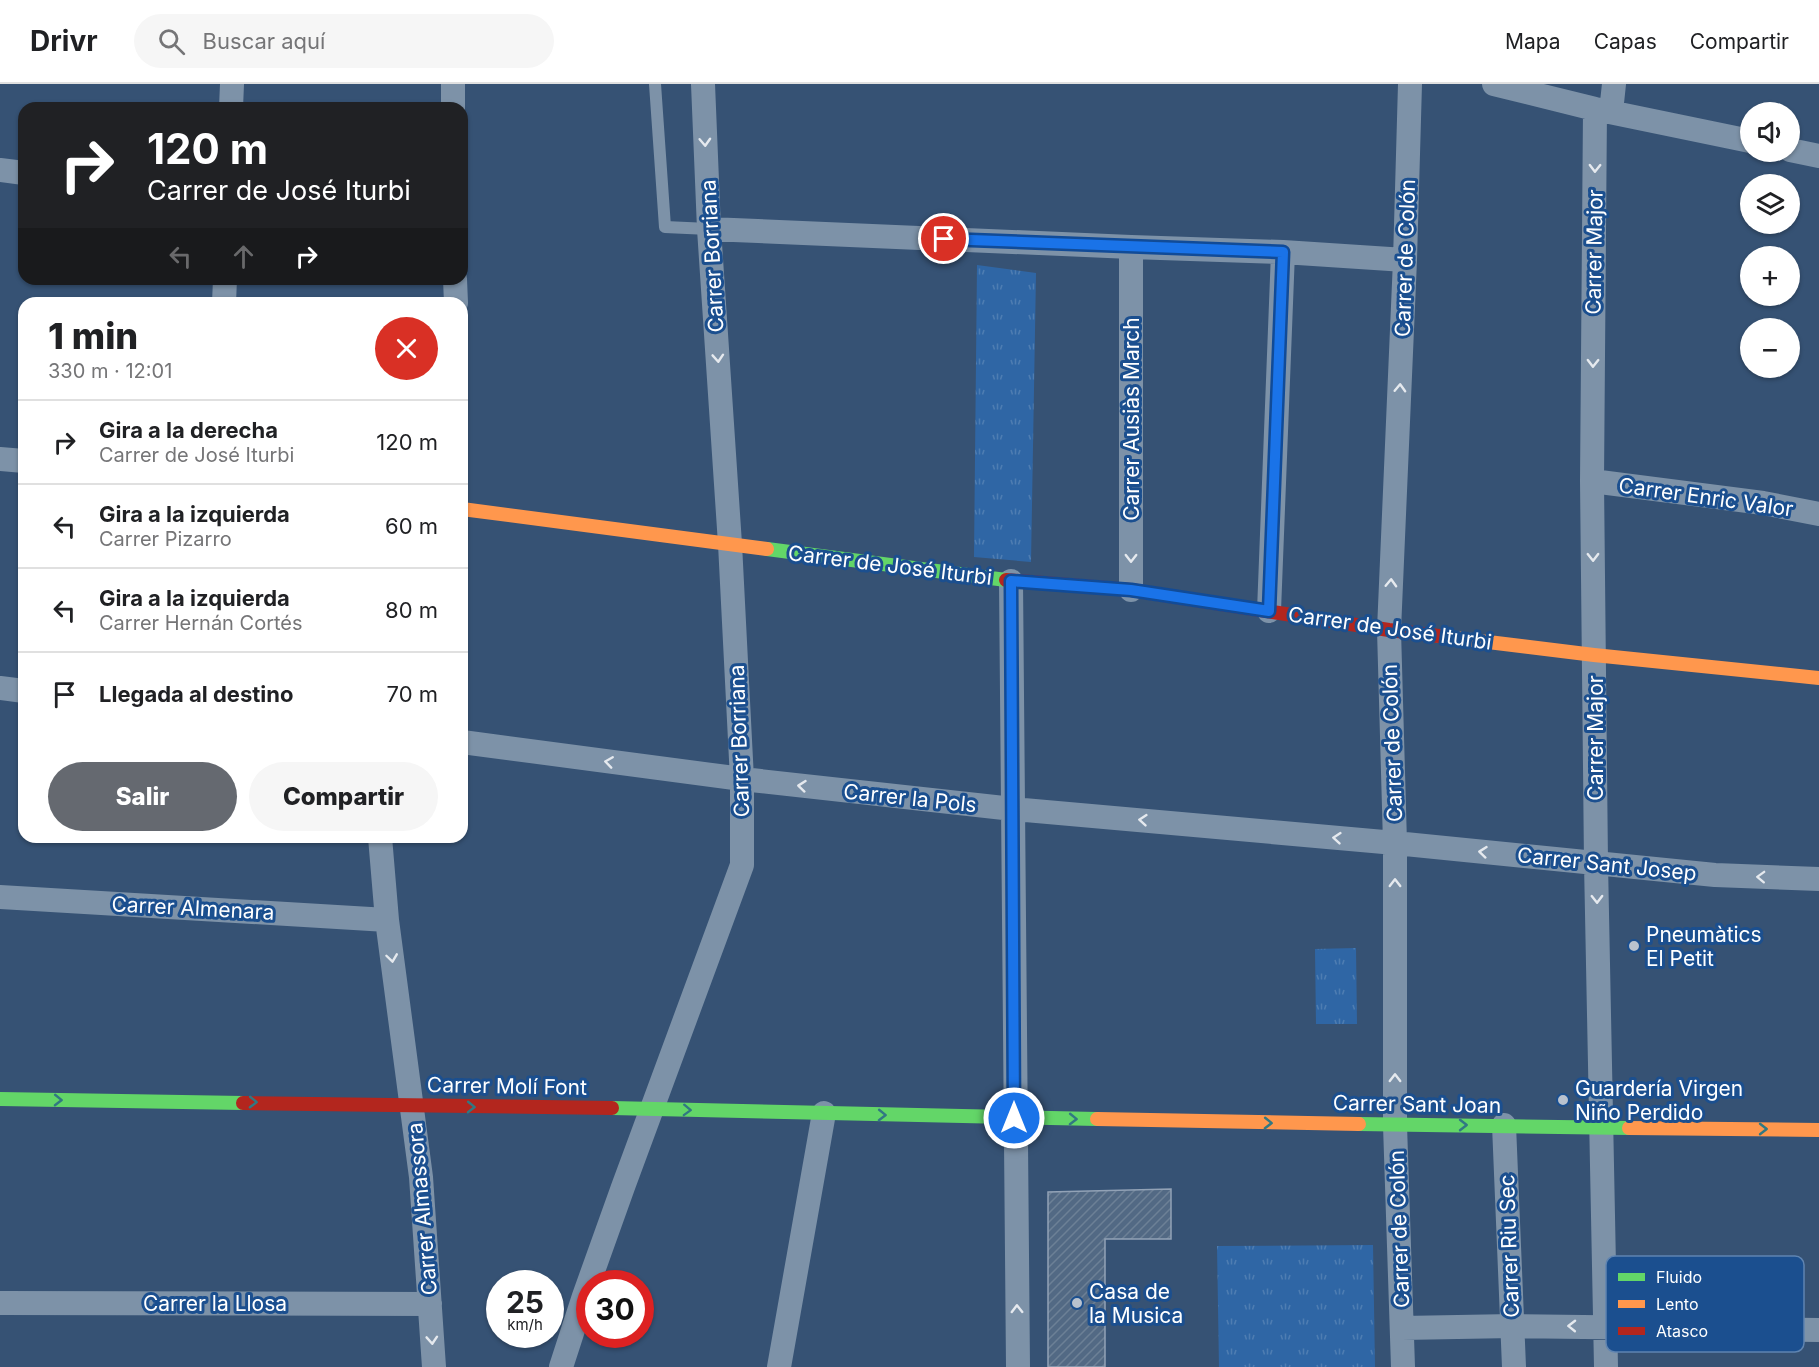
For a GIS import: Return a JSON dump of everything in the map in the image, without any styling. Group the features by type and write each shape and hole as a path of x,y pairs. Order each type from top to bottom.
{"street":[{"path":"231,102 232,84"},
{"path":"453,84 453,102"},
{"name":"Carrer de Colón","path":"1403,1367 1395,1125 1395,843 1389,630 1405,261 1410,84"},
{"path":"1494,84 1603,111 1740,139"},
{"name":"Carrer Major","path":"1606,1367 1596,863 1592,481 1603,111 1614,84"},
{"name":"Carrer Borriana","path":"561,1367 584,1296 742,865 742,779 730,544 697,85"},
{"path":"1800,152 1819,156"},
{"path":"0,170 18,172"},
{"path":"709,229 1283,252 1405,261"},
{"name":"Carrer Ausiàs March","path":"1131,247 1131,590"},
{"path":"1269,611 1283,252"},
{"path":"0,459 18,461"},
{"name":"Carrer Enric Valor","path":"1592,481 1762,503 1819,514"},
{"name":"Carrer de José Iturbi","path":"468,510 1011,581 1131,590 1389,630 1594,655 1819,678"},
{"path":"1011,581 1018,1367"},
{"path":"0,688 18,690"},
{"name":"Carrer la Pols","path":"468,743 742,779 1013,809 1395,843"},
{"name":"Carrer Almassora","path":"381,843 387,920 421,1177 434,1367"},
{"name":"Carrer Sant Josep","path":"1395,843 1714,875 1819,879"},
{"name":"Carrer Almenara","path":"0,897 387,920"},
{"name":"Carrer Molí Font","path":"0,1099 653,1109 1014,1118"},
{"path":"778,1367 825,1113"},
{"name":"Carrer Sant Joan","path":"1014,1118 1819,1130"},
{"name":"Carrer Riu Sec","path":"1504,1125 1514,1367"},
{"name":"Carrer la Llosa","path":"0,1302 430,1304"},
{"path":"1402,1328 1606,1326"},
{"path":"1804,1330 1819,1330"}],"lane":[{"path":"655,84 665,227 709,229"}],"green space":[{"path":"977,265 1036,273 1031,562 974,557"},
{"path":"1356,948 1357,1024 1316,1024 1315,949"},
{"path":"1373,1245 1375,1367 1219,1367 1217,1246"}],"building":[{"name":"Casa de la Musica","path":"1171,1189 1171,1239 1105,1239 1105,1367 1048,1367 1048,1192"}],"traffic: fast":[{"path":"767,549 1006,580"},
{"path":"0,1099 243,1103"},
{"path":"612,1108 1097,1119"},
{"path":"1359,1124 1629,1128"}],"traffic: slow":[{"path":"468,510 767,549"},
{"path":"1439,636 1594,655 1819,678"},
{"path":"1097,1119 1359,1124"},
{"path":"1629,1128 1819,1130"}],"traffic: jam":[{"path":"1006,580 1131,590 1439,636"},
{"path":"243,1103 612,1108"}],"place":[{"name":"Pneumàtics El Petit","path":"1634,946"},
{"name":"Guardería Virgen Niño Perdido","path":"1563,1100"},
{"name":"Casa de la Musica","path":"1077,1303"}],"route":[{"path":"944,239 1283,252 1269,611 1131,590 1011,581 1014,1118"}]}
